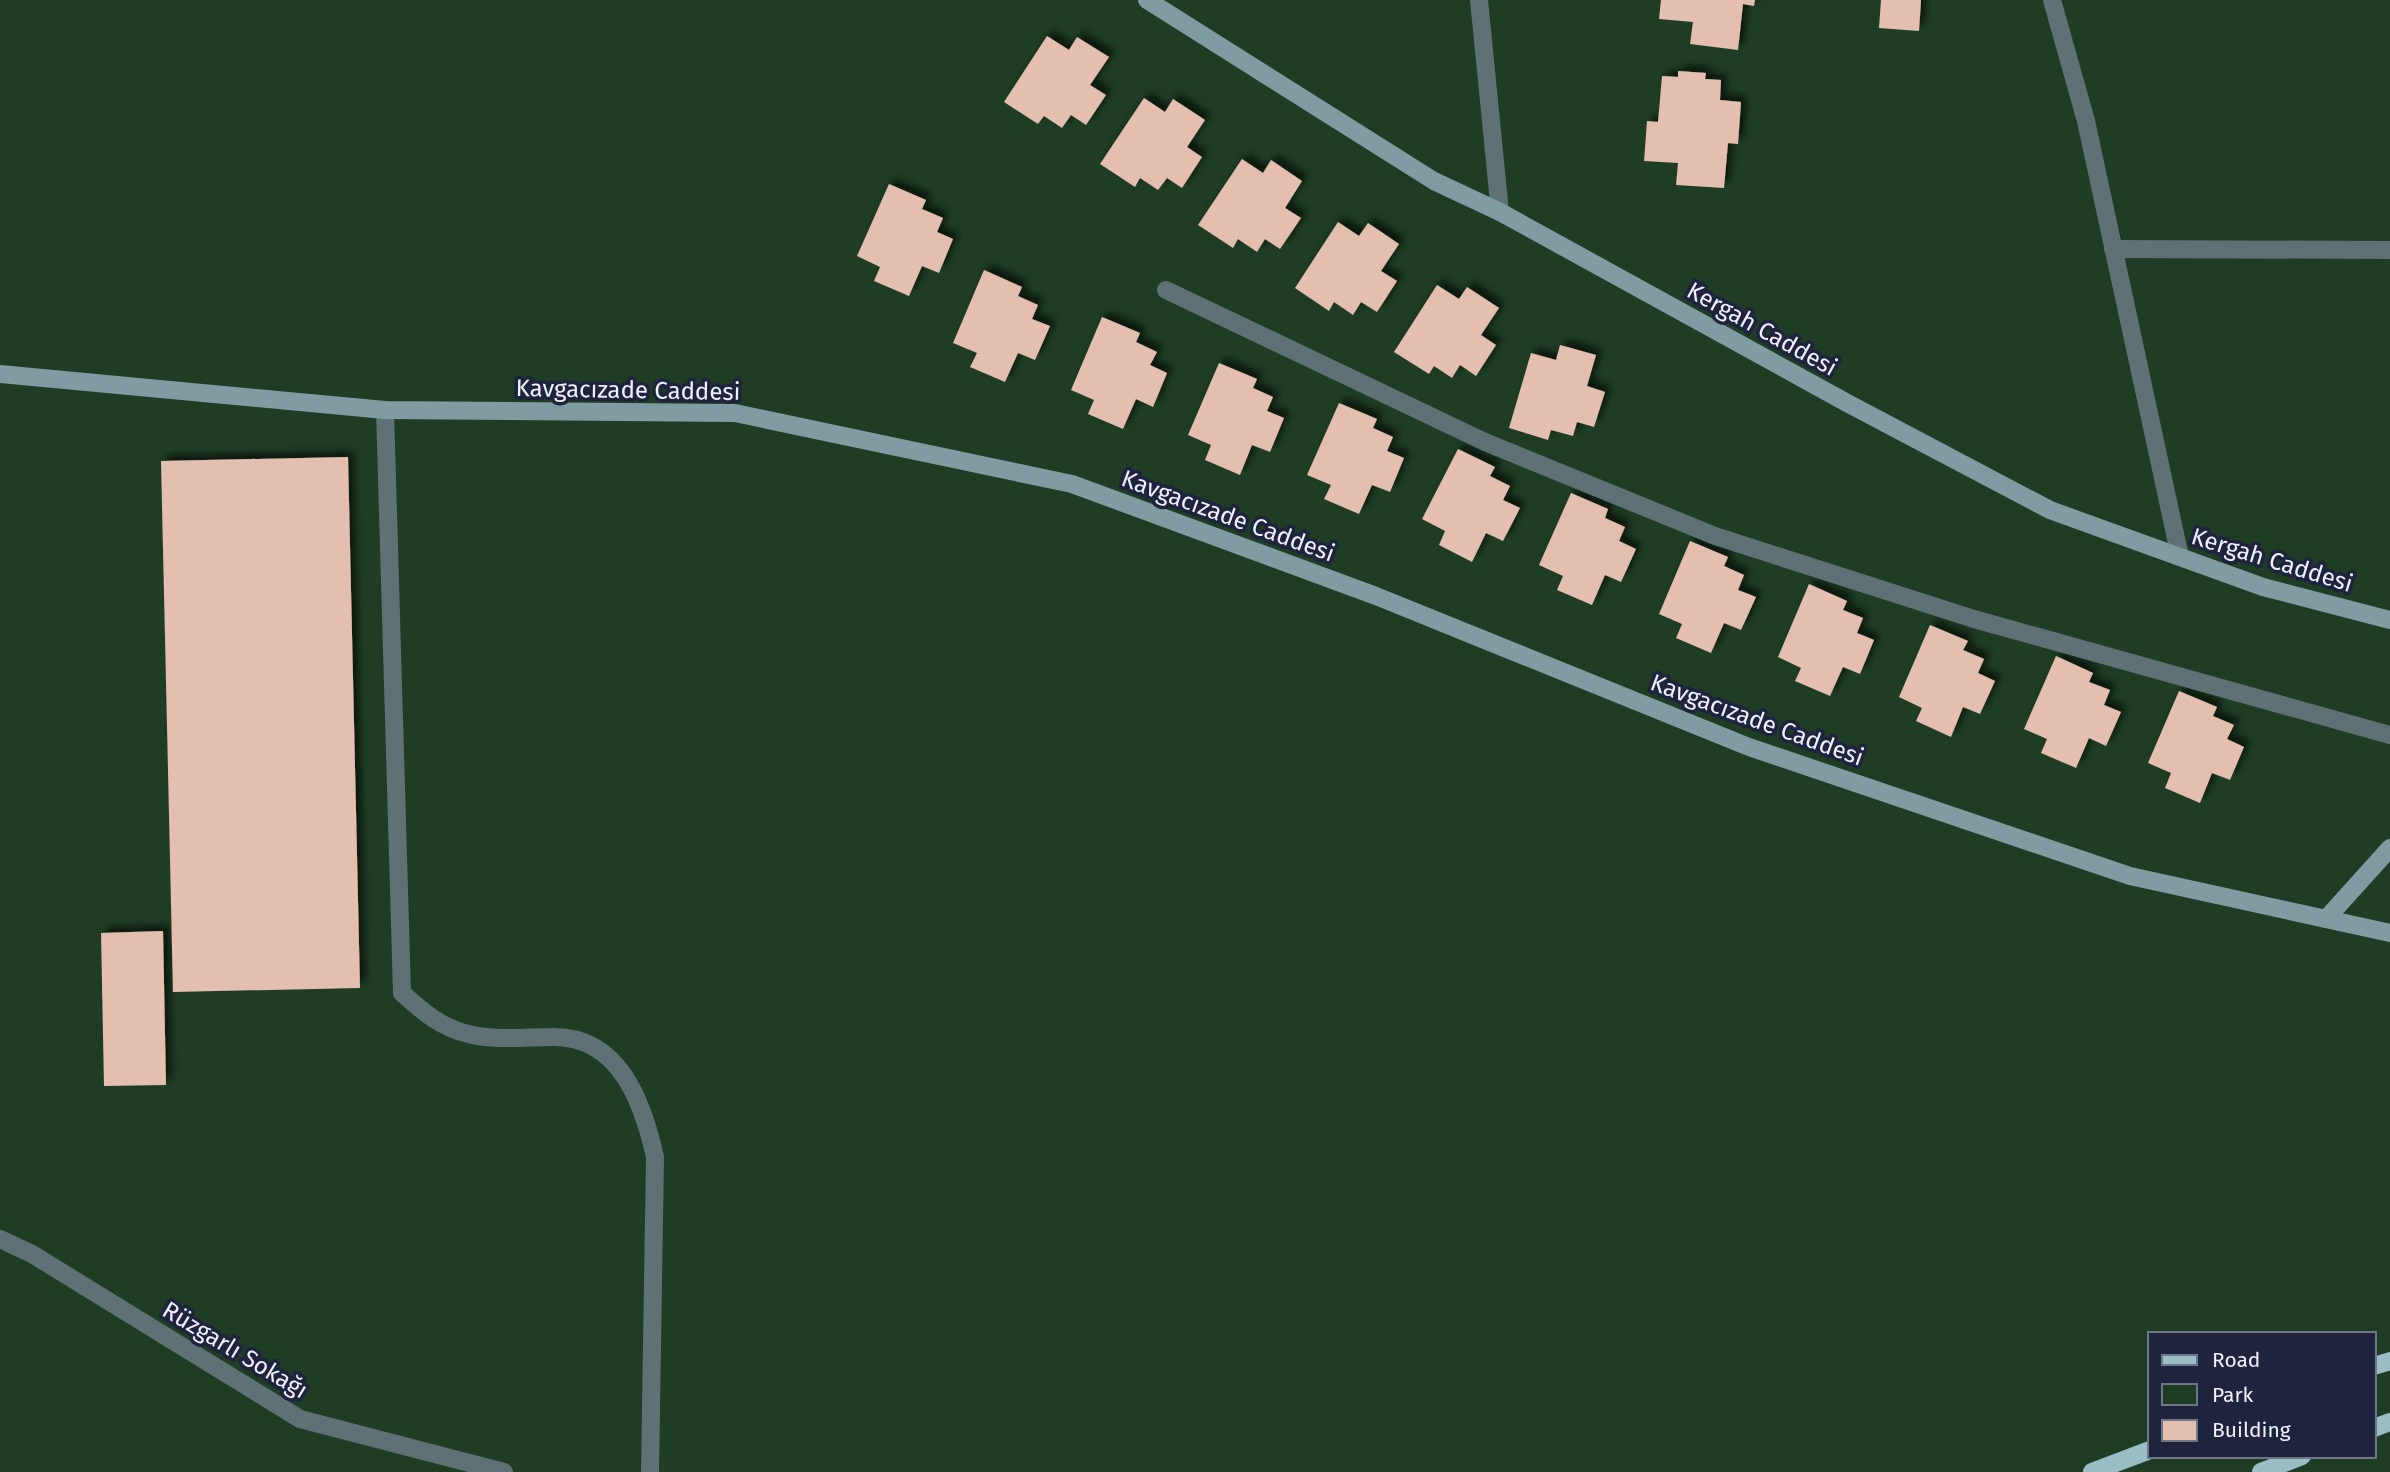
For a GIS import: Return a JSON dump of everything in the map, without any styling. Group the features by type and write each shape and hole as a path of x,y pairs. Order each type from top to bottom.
{"main road":[{"path":"2092,1472 2148,1451"},
{"path":"2261,1472 2297,1458"}],"street":[{"name":"Kergah Caddesi","path":"1147,0 1434,181 1500,212 1849,404 2050,510 2263,587 2390,621"},
{"path":"1479,0 1500,212"},
{"path":"2052,0 2085,121 2180,556"},
{"path":"2113,249 2390,250"},
{"path":"1166,290 1485,442 1715,536 1974,619 2390,735"},
{"name":"Kavgacızade Caddesi","path":"0,374 385,410 735,414 1072,484 1376,596 1762,751 2130,876 2390,933"},
{"path":"385,410 401,993 431,1020 469,1034 557,1037 584,1043 608,1056 627,1076 645,1115 654,1157 650,1472"},
{"path":"2326,919 2390,848"},
{"name":"Rüzgarlı Sokağı","path":"0,1239 32,1254 300,1419 504,1472"}],"green space":[{"path":"0,0 2390,0 2390,1472 0,1472"}],"building":[{"path":"1661,0 1755,0 1754,6 1743,4 1738,50 1690,44 1693,22 1659,19"},
{"path":"1881,0 1921,0 1919,31 1879,28"},
{"path":"1047,36 1069,50 1077,37 1109,57 1090,85 1106,95 1086,125 1071,115 1062,128 1044,116 1038,124 1004,102"},
{"path":"1678,71 1706,73 1705,79 1721,80 1720,100 1741,102 1738,144 1728,143 1724,188 1676,185 1678,163 1644,161 1647,121 1658,122 1662,76 1678,77"},
{"path":"1144,98 1165,112 1173,99 1205,120 1187,147 1202,157 1182,188 1167,178 1158,190 1140,178 1135,187 1100,164"},
{"path":"1242,159 1263,173 1271,160 1302,181 1285,208 1301,218 1280,249 1265,239 1257,252 1238,239 1233,248 1198,225"},
{"path":"889,184 926,200 922,209 943,218 937,232 953,239 939,273 922,266 909,296 874,281 880,267 857,256"},
{"path":"1338,222 1359,236 1368,223 1399,244 1381,271 1397,281 1377,312 1361,302 1353,315 1334,302 1329,311 1295,288"},
{"path":"984,270 1022,287 1018,296 1038,305 1032,319 1050,326 1035,360 1018,353 1005,382 970,367 977,353 953,343"},
{"path":"1437,285 1459,299 1467,287 1499,308 1481,335 1496,345 1476,376 1460,365 1452,378 1434,366 1429,374 1394,352"},
{"path":"1102,317 1140,333 1136,342 1157,352 1150,365 1167,373 1153,407 1136,399 1123,429 1088,414 1094,400 1071,390"},
{"path":"1560,345 1596,355 1587,386 1605,392 1594,427 1577,422 1573,436 1551,430 1548,440 1509,428 1531,353 1556,360"},
{"path":"1219,363 1257,379 1253,388 1273,397 1267,411 1284,418 1270,452 1252,445 1240,475 1205,460 1211,445 1188,435"},
{"path":"1339,403 1377,419 1373,428 1393,437 1387,451 1404,458 1390,492 1372,485 1359,514 1324,499 1331,485 1307,475"},
{"path":"1458,449 1495,467 1490,476 1510,486 1503,500 1520,508 1503,541 1486,533 1472,562 1439,545 1445,531 1422,519"},
{"path":"348,457 360,988 173,992 161,461"},
{"path":"1571,493 1608,509 1605,518 1625,527 1619,541 1636,549 1621,582 1605,575 1592,605 1557,590 1563,576 1539,565"},
{"path":"1690,541 1728,557 1724,566 1744,575 1738,590 1756,597 1741,630 1724,623 1711,653 1676,638 1682,624 1659,614"},
{"path":"1809,584 1847,601 1843,610 1863,618 1857,633 1874,640 1860,674 1843,667 1830,696 1795,681 1801,668 1778,657"},
{"path":"1930,625 1968,641 1963,650 1984,659 1978,673 1995,681 1980,714 1963,707 1951,737 1916,721 1922,708 1899,697"},
{"path":"2056,656 2093,673 2089,682 2110,690 2104,705 2121,712 2106,746 2089,738 2076,768 2041,753 2047,739 2024,729"},
{"path":"2179,691 2217,707 2213,716 2234,725 2227,739 2244,747 2230,780 2212,773 2200,803 2165,788 2171,773 2148,763"},
{"path":"163,931 166,1085 104,1086 101,933"}]}
